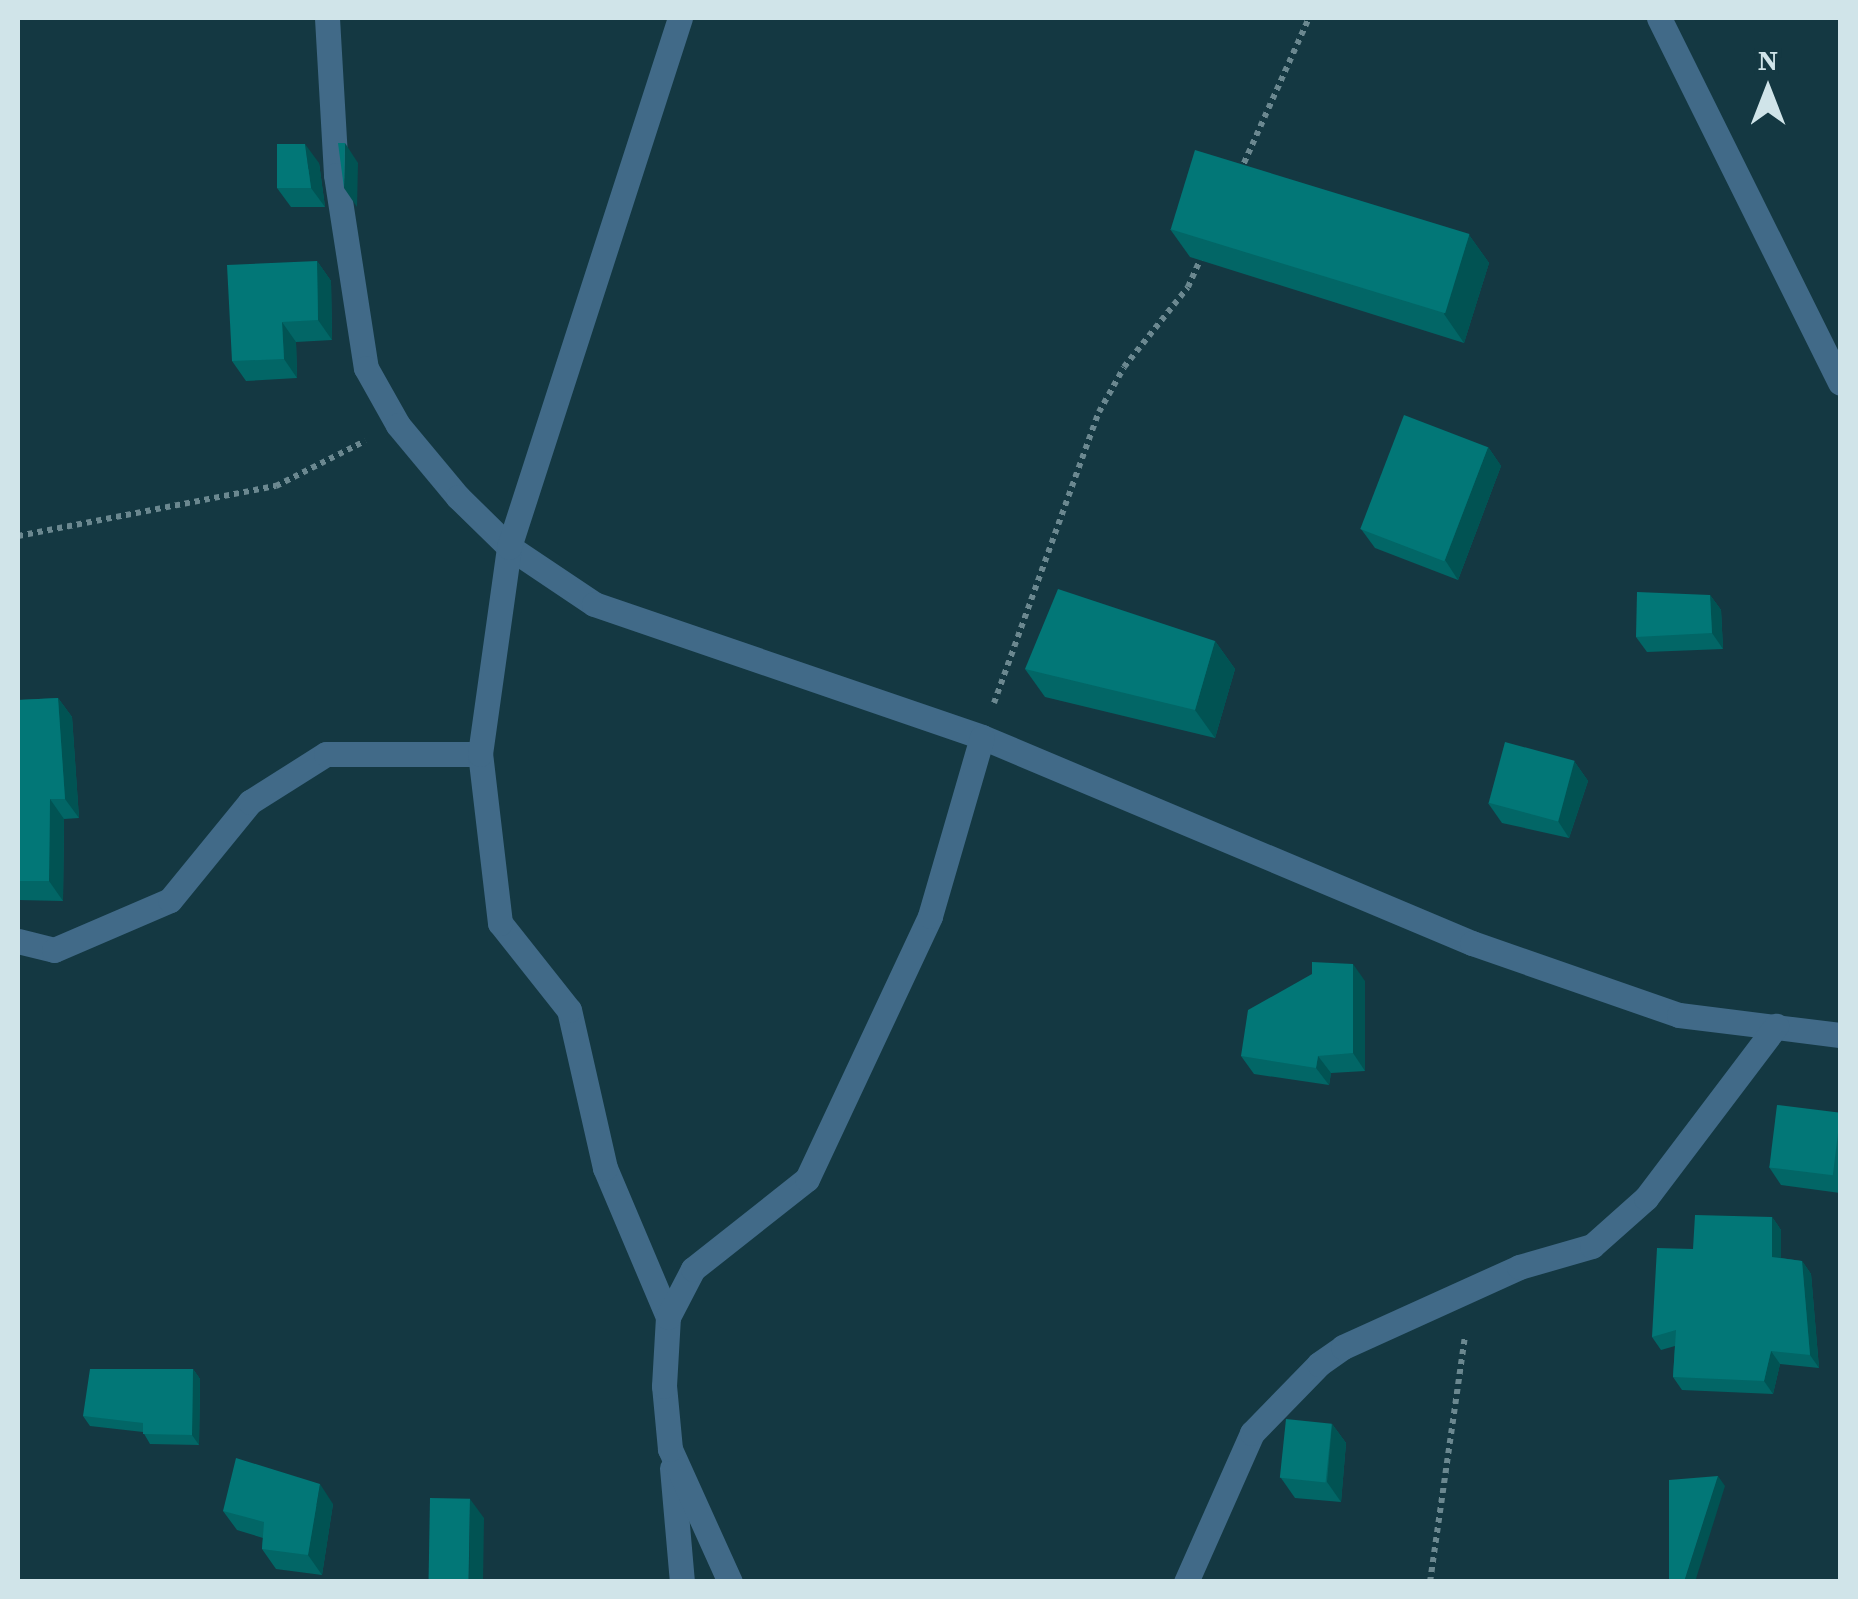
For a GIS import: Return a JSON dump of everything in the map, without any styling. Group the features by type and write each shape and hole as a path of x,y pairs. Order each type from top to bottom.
{"street":[{"path":"326,18 336,175 366,368 398,424 458,497 510,546 594,604 982,737 1472,943 1679,1015 1840,1035"},
{"path":"668,1317 605,1168 569,1010 500,923 480,754 510,546 680,18"},
{"path":"1659,18 1840,383"},
{"path":"682,1582 664,1386 668,1317 693,1269 807,1179 861,1072 930,916 982,737"},
{"path":"18,941 54,950 170,900 250,802 326,754 480,754"},
{"path":"1186,1582 1252,1432 1319,1364 1343,1347 1519,1267 1592,1246 1646,1198 1776,1026"},
{"path":"670,1448 730,1582"}],"path":[{"path":"1236,181 1309,18"},
{"path":"982,737 1099,412 1124,367 1188,288 1204,252"},
{"path":"18,536 276,486 398,424"},
{"path":"1430,1582 1472,1291"}],"building":[{"path":"338,143 345,143 344,188"},
{"path":"277,144 305,144 311,188 277,188"},
{"path":"1195,150 1469,234 1445,313 1171,229"},
{"path":"317,261 318,320 282,322 284,359 232,361 227,265"},
{"path":"1404,415 1488,447 1444,561 1360,529"},
{"path":"1058,589 1215,641 1195,710 1025,669"},
{"path":"1637,592 1710,595 1712,633 1636,637"},
{"path":"58,698 65,799 50,799 49,881 18,881 18,700"},
{"path":"1505,742 1575,761 1558,821 1489,803"},
{"path":"1312,962 1353,964 1353,1053 1318,1056 1316,1068 1241,1056 1248,1010 1312,974"},
{"path":"1777,1105 1840,1113 1833,1175 1769,1168"},
{"path":"1695,1215 1772,1217 1772,1257 1802,1261 1810,1355 1771,1351 1764,1381 1673,1377 1676,1330 1652,1337 1657,1248 1693,1249"},
{"path":"90,1369 193,1369 192,1435 143,1434 143,1423 83,1416"},
{"path":"1286,1419 1332,1424 1326,1482 1280,1478"},
{"path":"236,1458 320,1484 308,1555 262,1549 264,1522 223,1511"},
{"path":"1718,1476 1684,1582 1669,1582 1669,1480"},
{"path":"430,1498 470,1499 469,1582 429,1582"}]}
